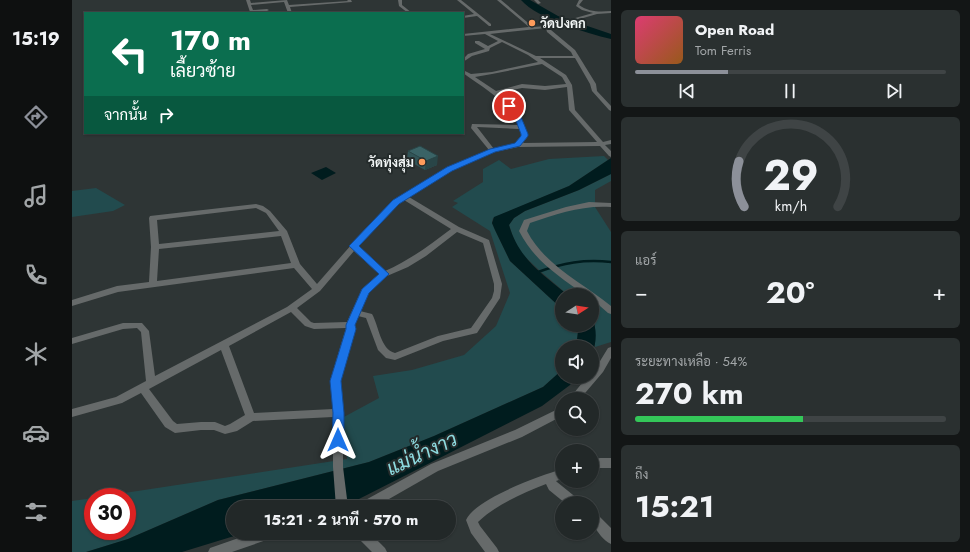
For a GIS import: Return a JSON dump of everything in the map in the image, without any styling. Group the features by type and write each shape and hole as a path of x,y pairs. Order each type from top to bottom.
{"street":[{"path":"288,6 350,2 349,0"},
{"path":"400,0 400,5 409,12"},
{"path":"458,0 490,25"},
{"path":"499,0 532,28"},
{"path":"581,0 577,5 583,9 597,13"},
{"path":"266,10 251,11 248,2 286,1 290,12"},
{"path":"464,35 547,27 597,13 611,12"},
{"path":"464,17 478,15"},
{"path":"547,27 549,31 570,47 593,84 595,90 611,109"},
{"path":"486,34 534,56 564,76 569,85 572,110 611,155"},
{"path":"464,60 470,55 487,50 501,41"},
{"path":"477,42 488,48"},
{"path":"534,56 576,58"},
{"path":"464,77 543,62"},
{"path":"464,72 497,92 516,112 525,136 518,145"},
{"path":"497,92 522,86 545,88 569,85"},
{"path":"493,151 474,128 474,125 522,127"},
{"path":"72,413 119,400 292,308 317,289 354,246 396,202 449,169 493,151 518,145 600,144 611,142"},
{"path":"356,313 369,316 387,355 390,357 395,357 442,338 474,331 496,298 498,284 486,242 456,229 404,197"},
{"path":"583,288 537,254 527,242 523,231 527,222 553,212 585,204 611,205"},
{"path":"153,284 155,247 153,218 256,206 261,207 268,212 284,233 296,264 317,289"},
{"path":"341,500 338,467 338,413 335,381 351,329 350,325 365,291 384,274 405,265 423,254 456,229"},
{"path":"155,247 284,233"},
{"path":"354,246 384,274"},
{"path":"72,303 117,289 296,264"},
{"path":"599,301 611,310"},
{"path":"292,308 308,324 314,326 350,325"},
{"path":"72,341 123,326 140,325 144,331 147,385 169,424 175,429 215,426 225,430 233,428 251,417 338,413"},
{"path":"224,345 251,417"},
{"path":"580,392 600,369 611,350"},
{"path":"377,500 423,474 444,464 522,433 555,415"},
{"path":"599,463 611,463"},
{"path":"493,552 475,529 472,520 478,513 496,503 555,476"},
{"path":"549,478 553,486 565,496"},
{"path":"599,523 611,538"},
{"path":"214,552 250,540"},
{"path":"368,540 381,552"}],"shaded area":[{"path":"604,156 608,160 569,186 493,218 492,223 510,261 555,303 555,332 578,332 577,340 555,340 555,376 543,387 434,436 369,462 218,500 136,536 136,491 347,459 342,418 379,398 373,376 412,370 464,355 496,326 510,293 490,231 452,207 458,203 453,201 483,182 483,169 499,160 511,169 549,159"},
{"path":"611,174 611,181 595,190 595,207 611,232 611,342 599,346 599,340 595,340 595,332 599,332 599,288 560,288 520,252 509,225 514,218 525,211 579,190"},
{"path":"96,188 125,205 113,211 72,217 72,191"},
{"path":"84,499 84,540 125,540 86,552 72,552 72,501"}],"water":[{"path":"611,158 611,174 579,190 525,211 514,218 509,225 513,237 525,257 532,265 559,288 555,288 555,303 510,261 492,223 494,217 569,186"},
{"path":"326,167 336,173 322,180 311,173"},
{"path":"578,332 596,332 596,340 577,340"},
{"path":"555,376 555,384 571,384 561,392 555,392 555,396 542,406 357,500 226,500 226,539 182,552 86,552 125,540 136,540 136,536 218,500 369,462 434,436 543,387"}],"building":[{"path":"420,146 438,156 426,161 408,151"}],"waterway":[{"name":"แม่น้ำงาว","path":"525,0 556,18 611,37"},
{"path":"538,272 574,262 611,262"}],"place":[{"name":"วัดปงคก","path":"532,23"},
{"name":"วัดทุ่งสุ่ม","path":"422,162"}],"route":[{"path":"338,440 338,413 335,381 351,329 350,325 365,291 384,274 354,246 396,202 449,169 493,151 518,145 525,134 516,112 509,106"}]}
